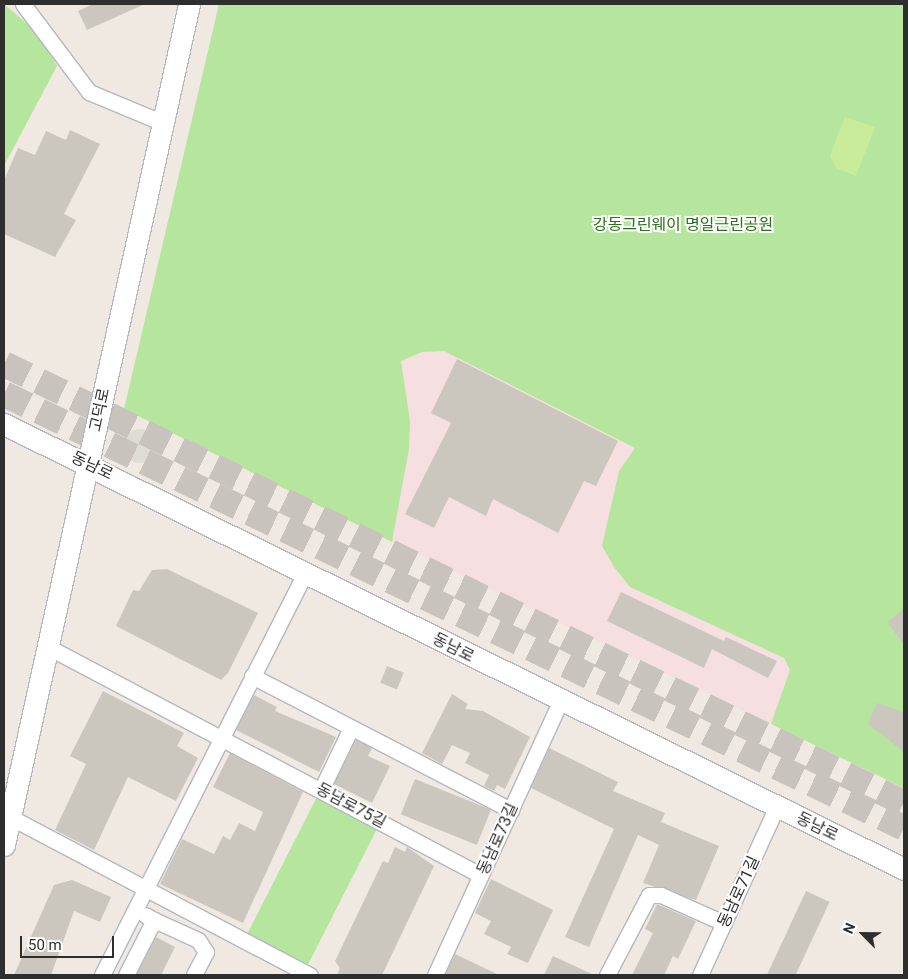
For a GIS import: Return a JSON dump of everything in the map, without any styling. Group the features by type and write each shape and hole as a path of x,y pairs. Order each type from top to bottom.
{"main road":[{"name":"고덕로","path":"4,845 161,122 189,4"},
{"name":"동남로","path":"4,424 88,464 560,702 904,869"}],"street":[{"path":"23,4 89,92 161,122"},
{"path":"102,975 305,573"},
{"name":"동남로75길","path":"48,647 481,875"},
{"path":"252,676 511,810"},
{"name":"동남로73길","path":"435,975 560,702"},
{"path":"321,790 352,728"},
{"name":"동남로71길","path":"700,975 776,808"},
{"path":"10,817 310,975"},
{"path":"607,975 648,895 662,895 724,923"},
{"path":"135,910 198,940 206,952 194,975"},
{"path":"126,975 154,920"}],"shaded area":[{"path":"444,351 635,449 619,471 602,546 630,587 784,658 790,670 771,724 392,542 409,449 410,421 401,361 422,352"},
{"path":"140,429 147,430 152,434 156,439 156,453 152,458 147,462 140,463 133,462 128,458 124,453 123,446 124,439 128,434 133,430"}],"green space":[{"path":"4,4 39,34 57,66 4,166"},
{"name":"강동그린웨이 명일근린공원","path":"219,4 904,4 904,788 771,724 790,670 784,658 630,587 614,567 602,546 619,471 635,448 444,351 422,352 401,361 410,421 409,449 392,542 124,409"},
{"path":"845,117 875,127 856,176 836,168 830,156"},
{"path":"318,795 379,826 306,968 245,938"}],"building":[{"path":"93,4 145,4 87,30 78,11"},
{"path":"70,130 100,144 64,214 76,220 55,257 4,234 4,180 18,148 35,155 46,131 66,140"},
{"path":"457,359 618,441 596,486 584,481 558,533 493,499 486,516 449,497 434,528 405,514 451,423 431,413"},
{"path":"167,569 258,613 228,673 221,680 116,626 133,590 139,591 152,570"},
{"path":"621,592 724,641 726,637 777,661 768,678 712,649 704,668 607,621"},
{"path":"904,609 904,645 887,622"},
{"path":"387,666 404,673 397,689 380,683"},
{"path":"103,691 184,733 177,746 198,758 176,801 128,777 94,850 55,830 86,764 70,756"},
{"path":"452,694 468,704 465,709 483,711 530,737 505,789 497,785 494,791 484,786 489,775 465,763 470,753 452,745 442,764 422,753"},
{"path":"254,695 277,707 275,711 336,737 319,772 236,730"},
{"path":"877,703 904,712 904,752 868,724"},
{"path":"356,740 372,748 368,756 390,766 372,803 334,784"},
{"path":"549,748 618,782 613,791 665,813 661,822 719,846 696,900 643,883 659,845 638,835 589,947 565,937 614,829 531,788"},
{"path":"230,753 303,792 243,923 160,884 182,839 214,854 223,836 230,840 239,823 255,831 263,812 213,787"},
{"path":"415,779 491,810 477,845 401,814"},
{"path":"395,847 405,852 407,847 434,866 382,975 337,975 340,968 335,961 383,861 388,863"},
{"path":"491,879 553,910 528,963 507,954 511,947 484,934 491,921 475,913"},
{"path":"72,880 111,897 100,922 74,911 51,975 14,975 54,885"},
{"path":"806,891 830,902 796,975 767,974"},
{"path":"657,904 696,921 678,959 673,956 664,975 632,975 653,933 645,929"},
{"path":"156,937 175,947 161,975 136,975"},
{"path":"455,954 499,975 445,975"},
{"path":"553,956 594,975 544,975"}],"tunnel":[{"path":"4,364 904,803"},
{"path":"4,394 904,828"}]}
